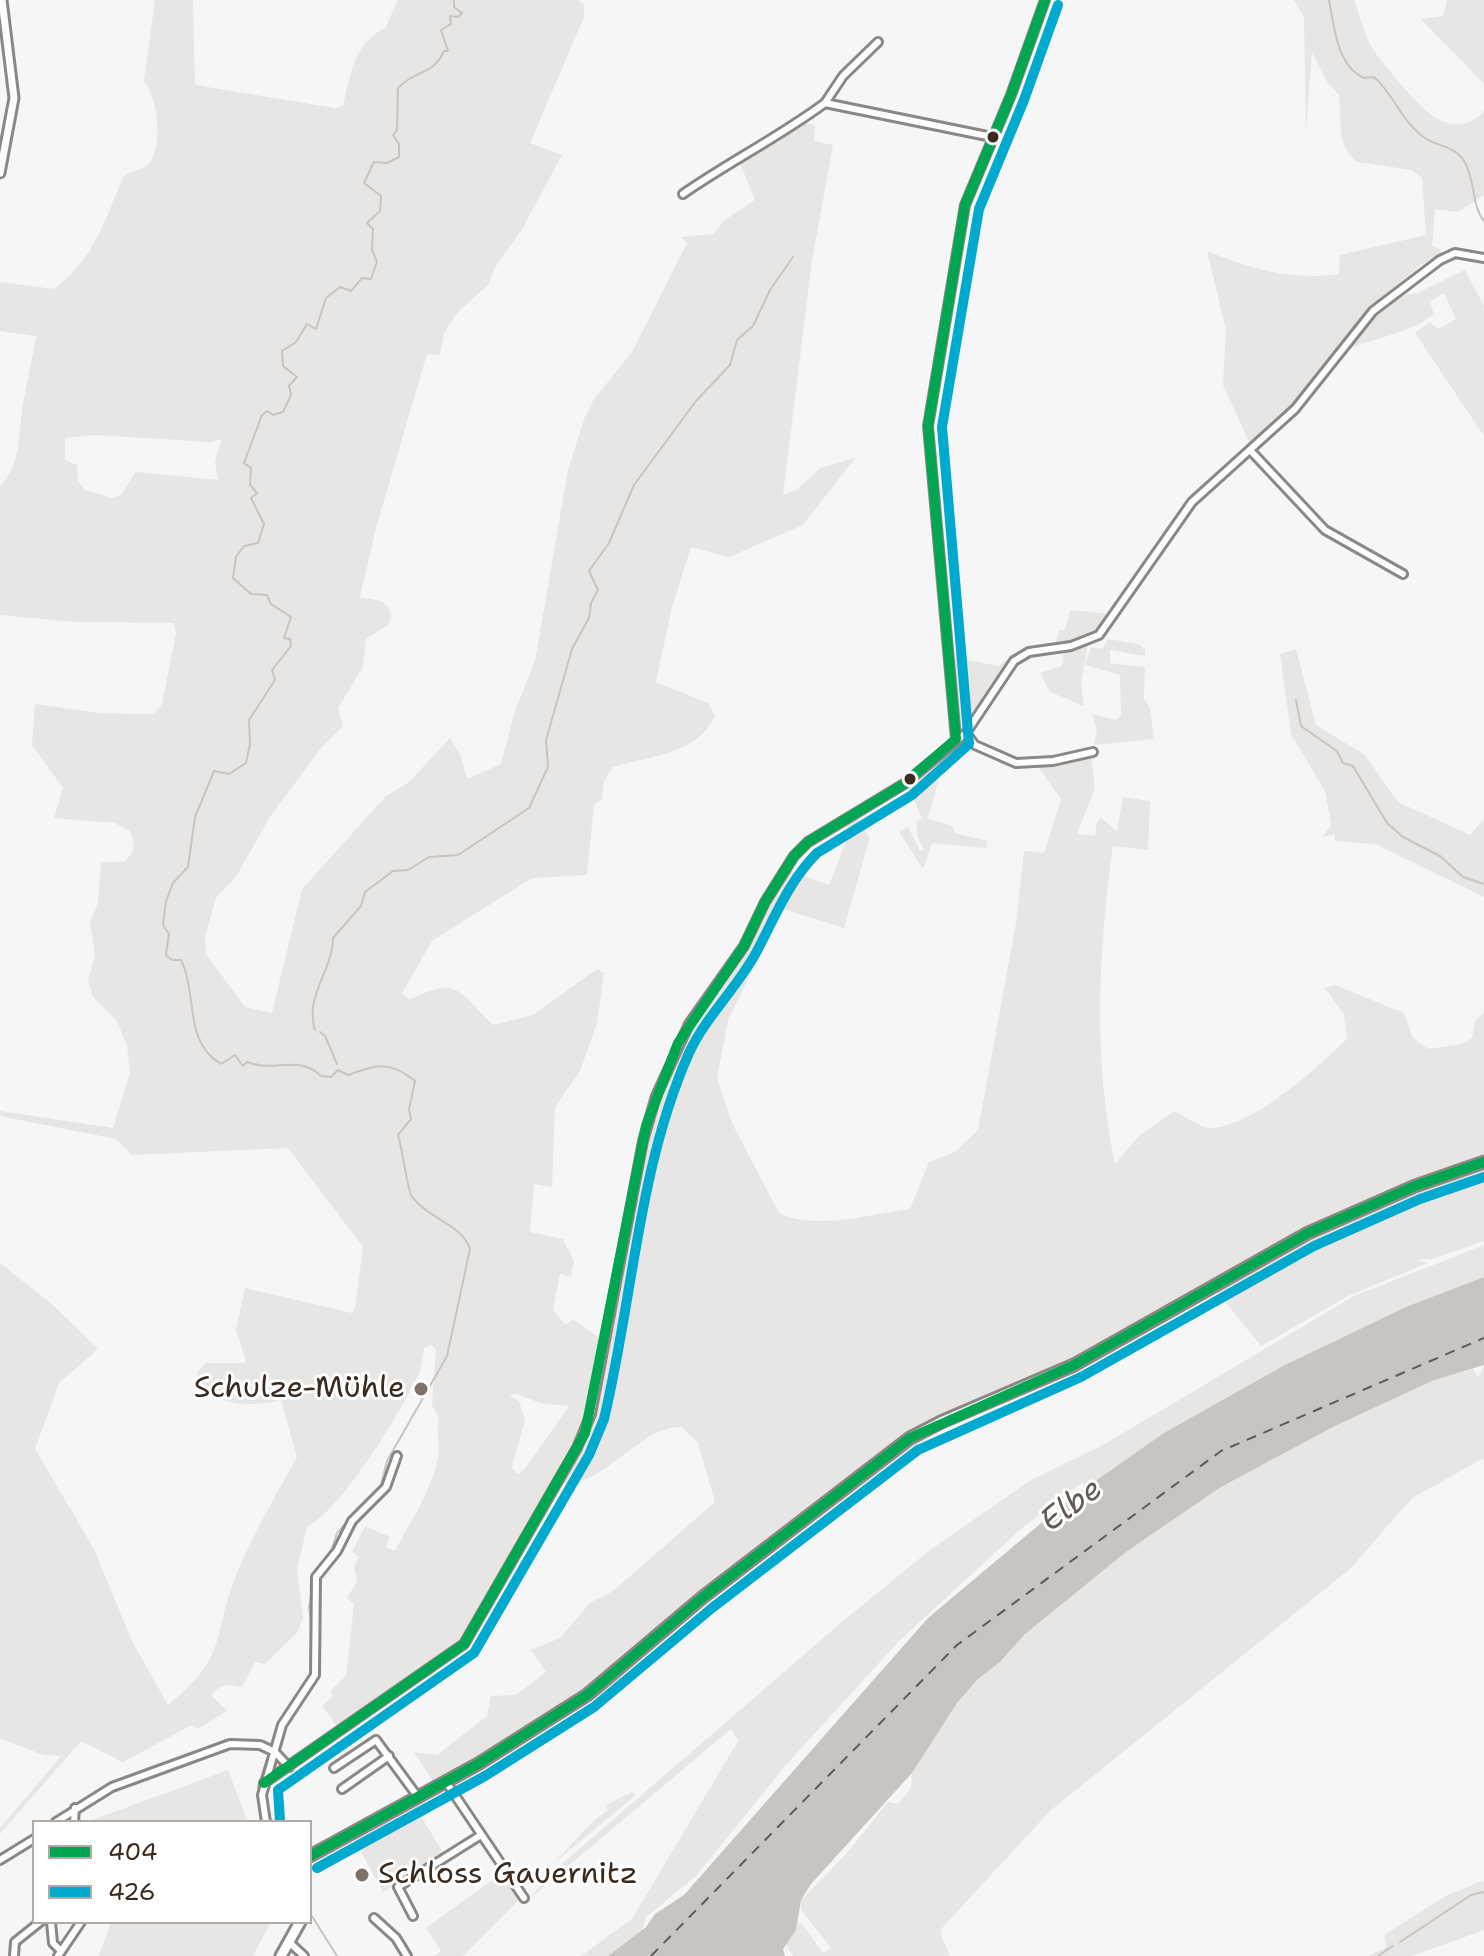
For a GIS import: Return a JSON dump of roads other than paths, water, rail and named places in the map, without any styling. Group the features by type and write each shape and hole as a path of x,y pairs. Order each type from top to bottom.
{"main road":[{"path":"312,1855 478,1764 587,1695 703,1597 910,1438 1074,1365 1308,1233 1415,1186 1484,1162"},
{"path":"281,1956 299,1924"}],"street":[{"path":"0,173 14,98 2,0"},
{"path":"956,739 928,426 965,205 1045,0"},
{"path":"683,194 723,166 781,136 825,103 843,76 878,42"},
{"path":"825,103 992,137"},
{"path":"264,1783 464,1644 577,1448 591,1414 643,1141 656,1096 689,1024 744,946 765,902 794,856 808,842 904,784 966,733 1014,661 1037,650 1090,640 1103,631 1192,502 1295,409 1346,341 1399,287 1427,267 1455,253 1484,258"},
{"path":"1250,450 1325,530 1403,574"},
{"path":"1242,457 1258,460"},
{"path":"966,733 975,745 1016,763 1053,761 1093,752"},
{"path":"266,1820 264,1783 272,1751 286,1718 315,1675 316,1577 337,1551 352,1521 386,1487 397,1456"},
{"path":"334,1768 376,1740 418,1797"},
{"path":"60,1820 112,1787 230,1744 255,1743 272,1751 289,1767"},
{"path":"342,1789 389,1756"},
{"path":"446,1782 524,1898"},
{"path":"74,1820 75,1808"},
{"path":"413,1916 398,1887 481,1835"},
{"path":"0,1860 32,1840"},
{"path":"374,1918 396,1938 407,1956"},
{"path":"14,1956 15,1942 38,1924"},
{"path":"51,1924 53,1943 60,1954 80,1924"},
{"path":"290,1943 304,1956"}],"water":[{"name":"Elbe","path":"1484,1277 1484,1365 1432,1381 1335,1426 1221,1487 1126,1552 1024,1635 1000,1662 978,1679 957,1703 912,1773 811,1884 801,1900 796,1930 783,1949 785,1956 608,1956 646,1927 655,1914 684,1895 928,1618 1071,1498 1164,1433 1283,1366 1406,1307"}],"waterway":[{"path":"363,1506 380,1489 387,1461 447,1356 470,1249 460,1233 425,1210 410,1192 398,1135 411,1119 409,1109 415,1081 398,1070 383,1066 348,1075 338,1070 331,1077 321,1076 304,1066 267,1066 247,1062 243,1066 235,1055 221,1064 209,1055 201,1043 186,973 181,960 172,960 166,955 169,934 163,925 166,901 173,883 188,867 195,817 214,771 229,774 246,763 250,744 249,720 275,680 272,670 291,646 290,639 284,638 291,617 271,604 267,595 251,594 233,578 236,557 244,546 258,543 264,524 251,498 257,493 250,485 251,468 244,463 262,415 267,411 273,415 283,412 291,395 289,386 297,377 283,366 282,351 296,342 307,324 316,329 326,298 340,287 351,291 362,278 371,279 377,262 372,250 373,229 367,223 380,211 381,196 364,183 374,162 387,163 399,157 399,144 393,135 397,130 398,88 435,65 444,51 448,51 441,30 451,24 450,16 458,17 462,13 454,7 454,0"},
{"path":"1329,0 1338,45 1348,65 1364,78 1374,77 1422,136 1460,156 1468,168 1477,208 1484,221"},
{"path":"315,1030 313,1006 329,961 333,938 361,906 365,892 393,871 408,870 429,857 458,855 529,808 548,767 546,740 572,649 589,618 591,603 598,590 589,571 609,543 634,485 696,401 730,365 737,340 753,326 770,290 793,257"},
{"path":"1296,700 1301,726 1337,751 1343,763 1353,766 1387,823 1403,837 1440,856 1463,877 1484,884"},
{"path":"320,1032 325,1036 337,1064"},
{"path":"329,1557 337,1533 358,1510"},
{"path":"313,1639 309,1607 314,1578"},
{"path":"284,1713 293,1703"},
{"path":"262,1820 258,1786 278,1726"},
{"path":"1400,1942 1471,1895 1484,1892"},
{"path":"312,1916 337,1956"},
{"path":"1378,1956 1393,1946"}],"place":[{"name":"Schulze-Mühle","path":"421,1389"},
{"name":"Schloss Gauernitz","path":"362,1875"}]}
